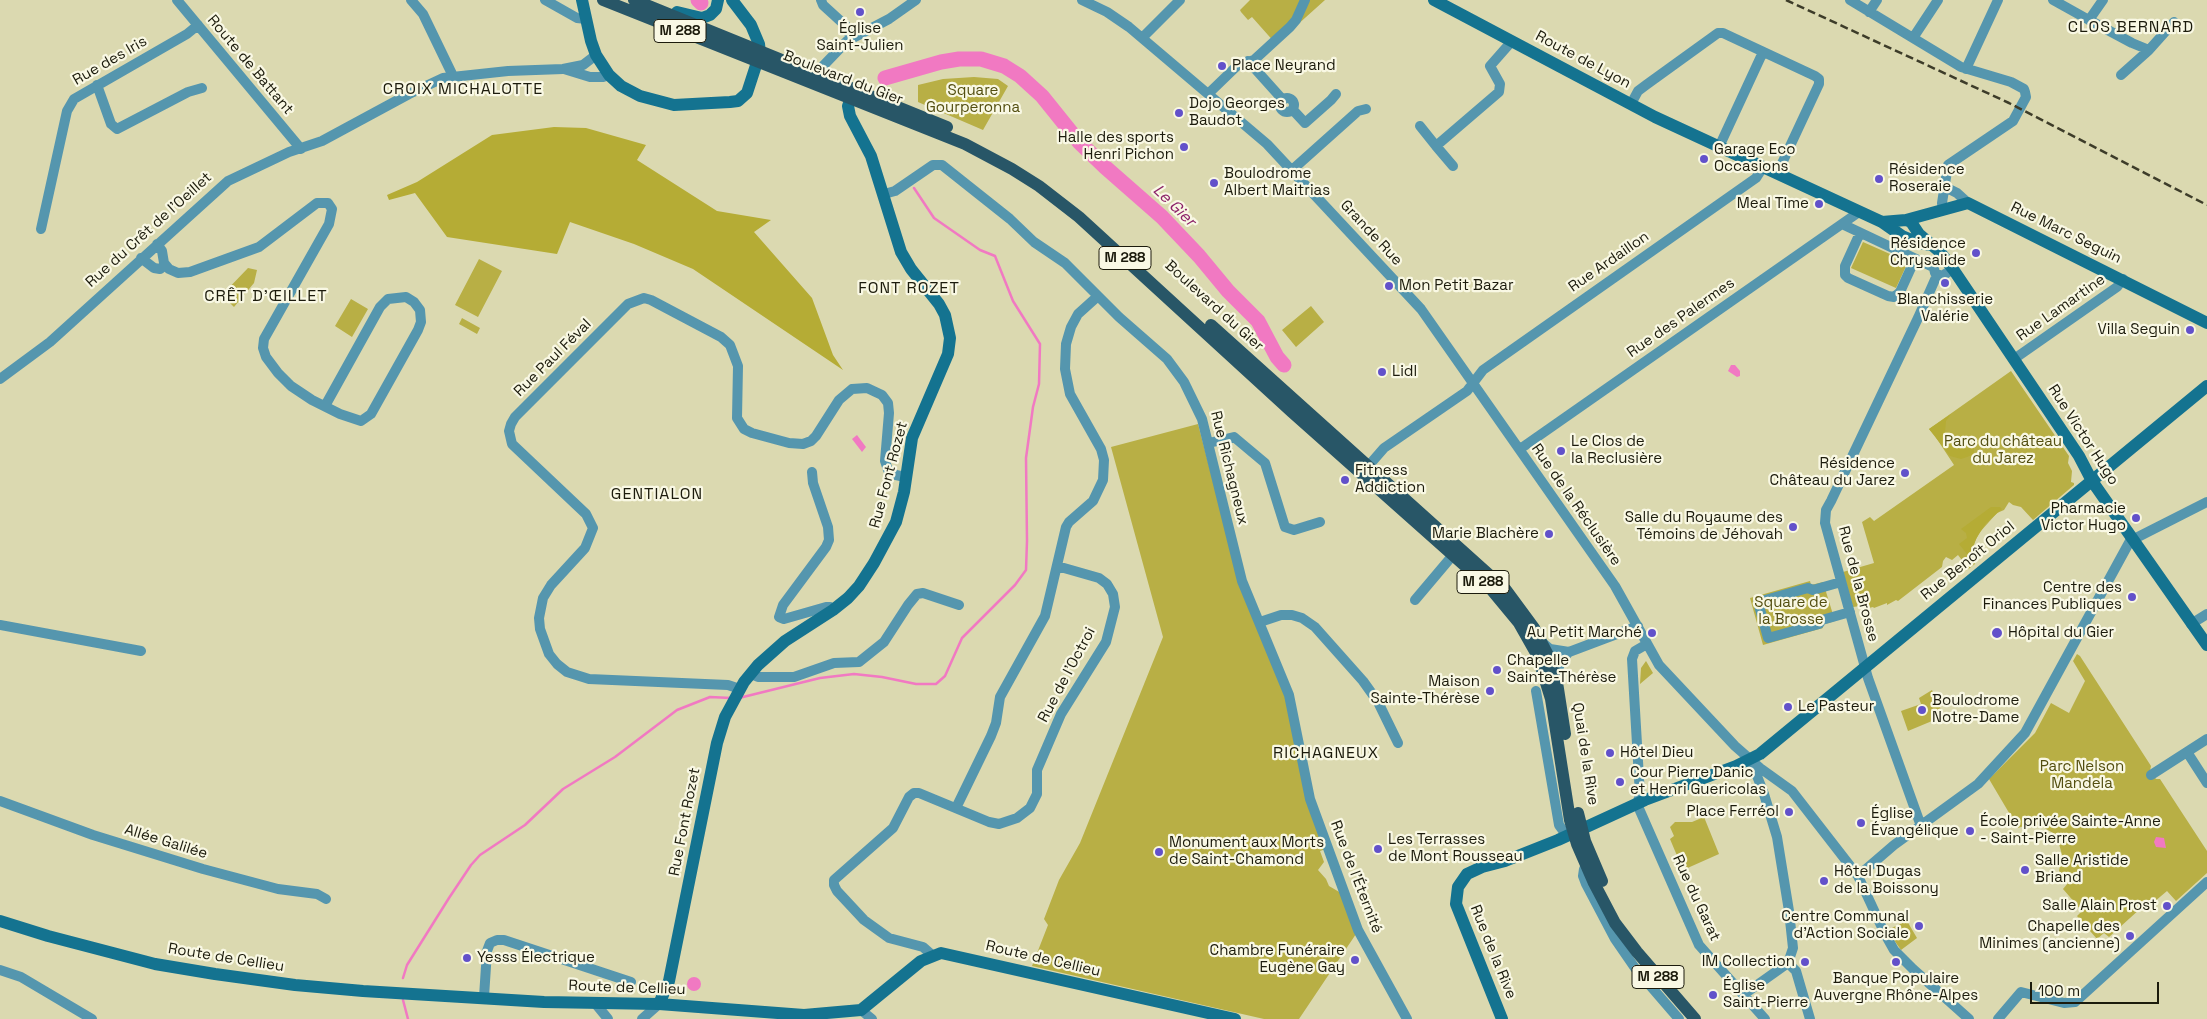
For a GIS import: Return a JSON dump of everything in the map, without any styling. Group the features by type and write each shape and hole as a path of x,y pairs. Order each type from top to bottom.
{"main road":[{"path":"582,0 596,55 609,75 621,86 659,102 674,105 738,101 747,93 759,57 759,44 751,25 732,0"},
{"name":"M 288","path":"603,0 759,57"},
{"name":"M 288","path":"634,0 759,57"},
{"path":"642,0 690,16 702,18 710,15 716,9 718,0"},
{"name":"Route de Lyon","path":"1434,0 1630,104 1719,147"},
{"name":"Boulevard du Gier","path":"759,57 975,139 1019,164 1067,197 1120,242 1364,470"},
{"name":"Rue Font Rozet","path":"659,1004 666,990 671,972 717,743 736,695 767,655 833,610 859,586 890,536 902,501 912,438 948,354 949,326 939,304 911,269 901,252 871,156 850,116 848,106 853,94"},
{"name":"Rue Victor Hugo","path":"1719,147 1882,222 1902,236 1919,243 1931,245"},
{"path":"1902,236 1898,228 1904,220 1968,203"},
{"name":"Rue Marc Seguin","path":"1968,203 2207,323"},
{"name":"Rue Victor Hugo","path":"1882,222 1904,220 1911,222 1915,229 1943,255 2079,456 2092,480 2207,645"},
{"name":"Rue Benoît Oriol","path":"1637,804 1750,760 1763,752 2207,386"},
{"name":"Quai de la Rive","path":"1364,470 1500,598 1519,623 1536,653 1551,699 1574,832 1587,868 1616,922 1637,952 1695,1019"},
{"name":"Quai de la Rive","path":"1364,470 1506,590 1523,611 1543,643 1556,676 1574,832 1605,887 1621,920 1624,933"},
{"name":"Rue de la Rive","path":"1502,1019 1456,904 1458,887 1461,880 1473,870 1505,861 1637,804"},
{"name":"Route de Cellieu","path":"0,921 48,936 155,964 215,974 363,991 595,1003 659,1004 804,1015 861,1010"},
{"name":"Route de Cellieu","path":"932,955 941,953 1235,1019"},
{"path":"861,1010 921,961 932,955"}],"street":[{"name":"Route de Battant","path":"177,0 300,149"},
{"path":"411,0 423,14 453,76"},
{"path":"545,0 577,18 585,17"},
{"name":"Grande Rue","path":"1082,0 1107,12 1142,38 1267,144 1421,309 1445,342"},
{"path":"1142,38 1180,0"},
{"path":"1208,94 1239,64 1254,60 1275,41 1296,20 1305,0"},
{"path":"1850,0 1966,69 2018,85 2024,89 2026,97 2012,121 1951,162 1945,187 1943,210"},
{"path":"1869,12 1877,0"},
{"path":"1913,38 1938,0"},
{"path":"1966,69 1998,0"},
{"path":"2053,0 2132,43 2150,50"},
{"path":"2089,20 2103,0"},
{"path":"821,1 846,26 851,38"},
{"path":"816,80 832,55 851,38 889,19 913,2"},
{"path":"2121,75 2150,50 2174,22"},
{"name":"Rue des Iris","path":"41,229 67,111 74,99 187,34 198,25"},
{"path":"1630,104 1638,91 1718,32 1763,52 1819,79 1819,84 1777,174"},
{"path":"1436,146 1499,92 1500,84 1490,66 1512,41"},
{"path":"1719,147 1763,52"},
{"path":"564,68 583,65 596,55"},
{"path":"1248,61 1283,100 1291,100 1294,103 1293,110 1305,124 1332,100 1336,94"},
{"path":"564,68 590,77 609,75"},
{"name":"Rue du Crêt de l'Oeillet","path":"0,379 50,342 228,181 339,133 423,86 443,78 564,68"},
{"path":"96,86 112,124 117,129 188,92 202,88"},
{"path":"1292,170 1358,111 1366,108"},
{"path":"1420,126 1453,166"},
{"name":"Rue Richagneux","path":"884,194 905,185 933,165 942,165 1010,219 1034,242 1059,257 1098,296 1167,359 1195,401 1208,443 1242,582 1289,695 1303,767"},
{"name":"Rue Ardaillon","path":"1364,470 1384,448 1467,391 1483,370 1756,178 1763,167"},
{"path":"1945,187 1958,194 1968,203"},
{"path":"157,244 160,247 165,265 173,272 184,273 259,247 317,203 328,203 332,209 329,224 264,339 263,348 266,357 284,379 312,400 354,420 366,419 371,414 421,322 420,310 414,302 406,297 388,299 380,307 325,406"},
{"name":"Rue des Palermes","path":"1520,449 1859,212"},
{"path":"1842,224 1915,259 1942,276 1953,269"},
{"path":"1860,233 1845,266 1845,275 1848,278 1894,297 1900,292 1915,259"},
{"name":"Rue de la Brosse","path":"1921,826 1865,667 1827,536 1826,510 1918,318 1935,271 1935,262 1943,255"},
{"path":"141,258 154,268 160,269 165,265"},
{"name":"Rue Lamartine","path":"2014,359 2117,287 2123,280"},
{"path":"932,955 924,947 898,941 882,933 848,904 837,891 834,885 836,876 893,828 909,796 914,793 919,793 956,808 992,736 1000,697 1045,616 1069,522 1093,501 1103,480 1104,460 1101,449 1070,394 1066,383 1065,369 1066,344 1071,327 1078,314 1098,296"},
{"name":"Rue Paul Féval","path":"736,695 728,685 578,677 567,672 549,654 540,629 539,618 543,598 550,585 585,548 592,535 593,528 586,514 517,451 509,438 511,424 516,417 628,304 644,298 721,337 730,345 738,366 736,418 744,429 752,433 789,443 803,444 810,441 845,393 859,387 875,390 888,403 890,413 885,461 888,470 896,475 905,477"},
{"name":"Rue de la Réclusière","path":"1445,342 1615,586 1646,644 1670,678 1750,760"},
{"path":"1208,443 1234,437 1265,463 1285,527 1294,530 1320,522"},
{"path":"812,472 813,483 828,527 828,540 826,547 783,605 779,616 784,618 826,607 830,607 833,610"},
{"path":"1858,876 1894,845 1978,784 2025,733 2125,548 2133,540 2207,502"},
{"path":"1415,600 1453,555"},
{"name":"Rue de l'Octroi","path":"956,808 989,822 999,824 1017,818 1030,808 1036,794 1037,770 1061,714 1106,642 1115,607 1113,594 1107,584 1099,578 1058,566"},
{"path":"1841,582 1813,590 1808,588 1758,602 1768,638 1819,624 1822,620 1850,612"},
{"path":"751,674 758,677 794,677 834,663 858,662 884,642 917,594 923,593 960,605"},
{"path":"1260,622 1292,614 1315,627 1378,702 1398,742"},
{"path":"2191,624 2207,614"},
{"path":"0,624 141,651"},
{"path":"1543,643 1550,649 1568,652 1638,626"},
{"path":"1637,804 1640,789 1633,653 1646,644"},
{"path":"1556,676 1561,661 1568,652"},
{"path":"1536,691 1559,825 1574,832"},
{"path":"2151,775 2207,738"},
{"path":"2187,752 2207,783"},
{"path":"1743,995 1788,963 1793,948 1793,934 1777,837 1764,794 1750,760"},
{"path":"1750,760 1792,791 1858,876 1884,934 1894,950 1968,1019"},
{"name":"Rue de l'Éternité","path":"1303,767 1310,799 1358,930 1407,1019"},
{"name":"Allée Galilée","path":"0,801 93,835 203,870 278,889 317,894 326,899"},
{"name":"Rue du Garat","path":"1637,804 1699,945 1765,1019"},
{"path":"1587,868 1584,869 1583,876 1586,884 1614,939 1635,968 1679,1019"},
{"path":"1998,1019 2021,992 2071,1004 2075,1002 2207,882"},
{"path":"484,997 486,950 490,943 497,940 504,940 631,982"},
{"path":"1788,963 1796,971 1810,1019"},
{"path":"0,970 21,977 92,1019"},
{"path":"595,1003 608,1019"},
{"path":"642,1019 659,1004"},
{"path":"861,1010 872,1019"}],"green space":[{"path":"1250,0 1325,0 1276,44 1252,17 1248,20 1241,12 1240,10"},
{"name":"Square Gourperonna","path":"974,77 998,79 1008,86 983,130 918,102 918,85 943,79"},
{"path":"1863,242 1908,262 1896,288 1851,268"},
{"path":"479,259 502,271 478,317 455,305"},
{"path":"248,268 257,270 254,283 234,307 222,295"},
{"path":"351,299 368,309 352,337 335,326"},
{"path":"1311,306 1324,322 1296,347 1282,330"},
{"path":"462,318 480,328 477,334 459,324"},
{"name":"Parc du château du Jarez","path":"2011,371 2069,456 2068,463 2072,471 2071,482 2074,485 2033,520 2021,507 2009,502 2004,510 1997,513 1979,533 1971,550 1975,564 1966,571 1963,566 1965,564 1958,555 1952,560 1946,557 1942,567 1898,601 1896,600 1887,605 1887,603 1874,608 1869,608 1867,605 1853,607 1843,572 1874,563 1862,522 1870,517 1874,521 1954,465 1929,429"},
{"path":"1198,424 1241,588 1280,675 1326,849 1320,851 1324,862 1318,870 1329,886 1341,893 1356,934 1299,1019 1264,1019 1032,966 1048,925 1044,919 1059,880 1080,843 1163,637 1111,447"},
{"name":"Square de la Brosse","path":"1810,581 1811,585 1823,582 1835,621 1822,625 1823,628 1763,645 1750,598"},
{"name":"Parc Nelson Mandela","path":"2077,654 2151,766 2150,771 2156,779 2160,779 2207,851 2207,873 2176,901 2167,891 2154,902 2151,899 2109,937 2104,933 2097,939 2077,916 2082,911 2063,889 2068,883 2059,871 2062,855 2058,840 2053,833 2039,825 2030,824 2018,828 1989,779 2035,733 2051,703 2069,713 2085,681 2073,661"},
{"path":"1646,661 1653,673 1640,684 1641,668"},
{"name":"Boulodrome Notre-Dame","path":"1932,690 1944,716 1908,731 1901,711 1921,704 1919,698"},
{"path":"1704,817 1719,854 1683,870 1670,839 1674,836 1670,827 1675,822 1692,822"},
{"path":"1907,921 1917,938 1901,950 1887,930"}],"shaded area":[{"path":"554,127 586,128 646,145 637,160 717,211 771,220 754,232 812,298 833,355 843,370 693,269 634,244 570,222 557,254 447,237 415,193 389,200 387,195 417,182 492,135"},
{"path":"1731,365 1735,365 1740,371 1740,376 1737,377 1728,371"},
{"path":"1951,414 1946,421 1945,433 1948,439 1957,447 1964,449 1974,448 1974,454 1961,459 1950,456 1929,429"},
{"path":"857,435 866,447 862,452 852,439"},
{"path":"1991,507 2000,507 2002,509 1986,523 1976,539 1971,554 1975,564 1959,544 1967,538 1966,533 1961,529"},
{"path":"2156,837 2164,838 2166,848 2156,847 2154,842"},
{"path":"694,977 699,979 701,984 699,989 694,991 689,989 687,984 689,979"}],"waterway":[{"name":"Le Gier","path":"698,0 701,3"},
{"name":"Le Gier","path":"885,78 941,62 959,59 981,59 1004,66 1020,76 1042,96 1079,142 1162,217 1199,256 1228,291 1258,321 1277,357 1284,365"},
{"path":"739,698 820,678 854,674 916,684 936,684 945,676 962,638 1015,585 1026,570 1026,458 1033,407 1039,384 1040,344 1013,301 995,256 980,250 934,218 914,188"},
{"path":"403,978 407,965 449,898 480,855 525,825 563,789 615,757 677,710 710,697 731,698"},
{"path":"403,1000 408,1019"}],"railway":[{"path":"1786,0 2009,103 2207,205"}],"place":[{"name":"Église Saint-Julien","path":"860,12"},
{"name":"Place Neyrand","path":"1222,66"},
{"name":"Dojo Georges Baudot","path":"1179,113"},
{"name":"Halle des sports Henri Pichon","path":"1184,147"},
{"name":"Garage Eco Occasions","path":"1704,159"},
{"name":"Résidence Roseraie","path":"1879,179"},
{"name":"Boulodrome Albert Maitrias","path":"1214,183"},
{"name":"Meal Time","path":"1819,204"},
{"name":"Résidence Chrysalide","path":"1976,253"},
{"name":"Blanchisserie Valérie","path":"1945,283"},
{"name":"Mon Petit Bazar","path":"1389,286"},
{"name":"Villa Seguin","path":"2190,330"},
{"name":"Lidl","path":"1382,372"},
{"name":"Le Clos de la Reclusière","path":"1561,451"},
{"name":"Résidence Château du Jarez","path":"1905,473"},
{"name":"Fitness Addiction","path":"1345,480"},
{"name":"Pharmacie Victor Hugo","path":"2136,518"},
{"name":"Salle du Royaume des Témoins de Jéhovah","path":"1793,527"},
{"name":"Marie Blachère","path":"1549,534"},
{"name":"Centre des Finances Publiques","path":"2132,597"},
{"name":"Au Petit Marché","path":"1652,633"},
{"name":"Hôpital du Gier","path":"1997,633"},
{"name":"Chapelle Sainte-Thérèse","path":"1497,670"},
{"name":"Maison Sainte-Thérèse","path":"1490,691"},
{"name":"Le Pasteur","path":"1788,707"},
{"name":"Boulodrome Notre-Dame","path":"1922,710"},
{"name":"Hôtel Dieu","path":"1610,753"},
{"name":"Cour Pierre Danic et Henri Guericolas","path":"1620,782"},
{"name":"Place Ferréol","path":"1789,812"},
{"name":"Église Évangélique","path":"1861,823"},
{"name":"École privée Sainte-Anne - Saint-Pierre","path":"1970,831"},
{"name":"Les Terrasses de Mont Rousseau","path":"1378,849"},
{"name":"Monument aux Morts de Saint-Chamond","path":"1159,852"},
{"name":"Salle Aristide Briand","path":"2025,870"},
{"name":"Hôtel Dugas de la Boissony","path":"1824,881"},
{"name":"Salle Alain Prost","path":"2167,906"},
{"name":"Centre Communal d'Action Sociale","path":"1919,926"},
{"name":"Chapelle des Minimes (ancienne)","path":"2130,936"},
{"name":"Yesss Électrique","path":"467,958"},
{"name":"Chambre Funéraire Eugène Gay","path":"1355,960"},
{"name":"IM Collection","path":"1805,962"},
{"name":"Banque Populaire Auvergne Rhône-Alpes","path":"1896,962"},
{"name":"Église Saint-Pierre","path":"1713,995"}],"district":[{"name":"CLOS BERNARD","path":"2131,28"},
{"name":"CROIX MICHALOTTE","path":"463,90"},
{"name":"FONT ROZET","path":"909,289"},
{"name":"CRÊT D'ŒILLET","path":"266,297"},
{"name":"GENTIALON","path":"657,495"},
{"name":"RICHAGNEUX","path":"1326,754"}]}
